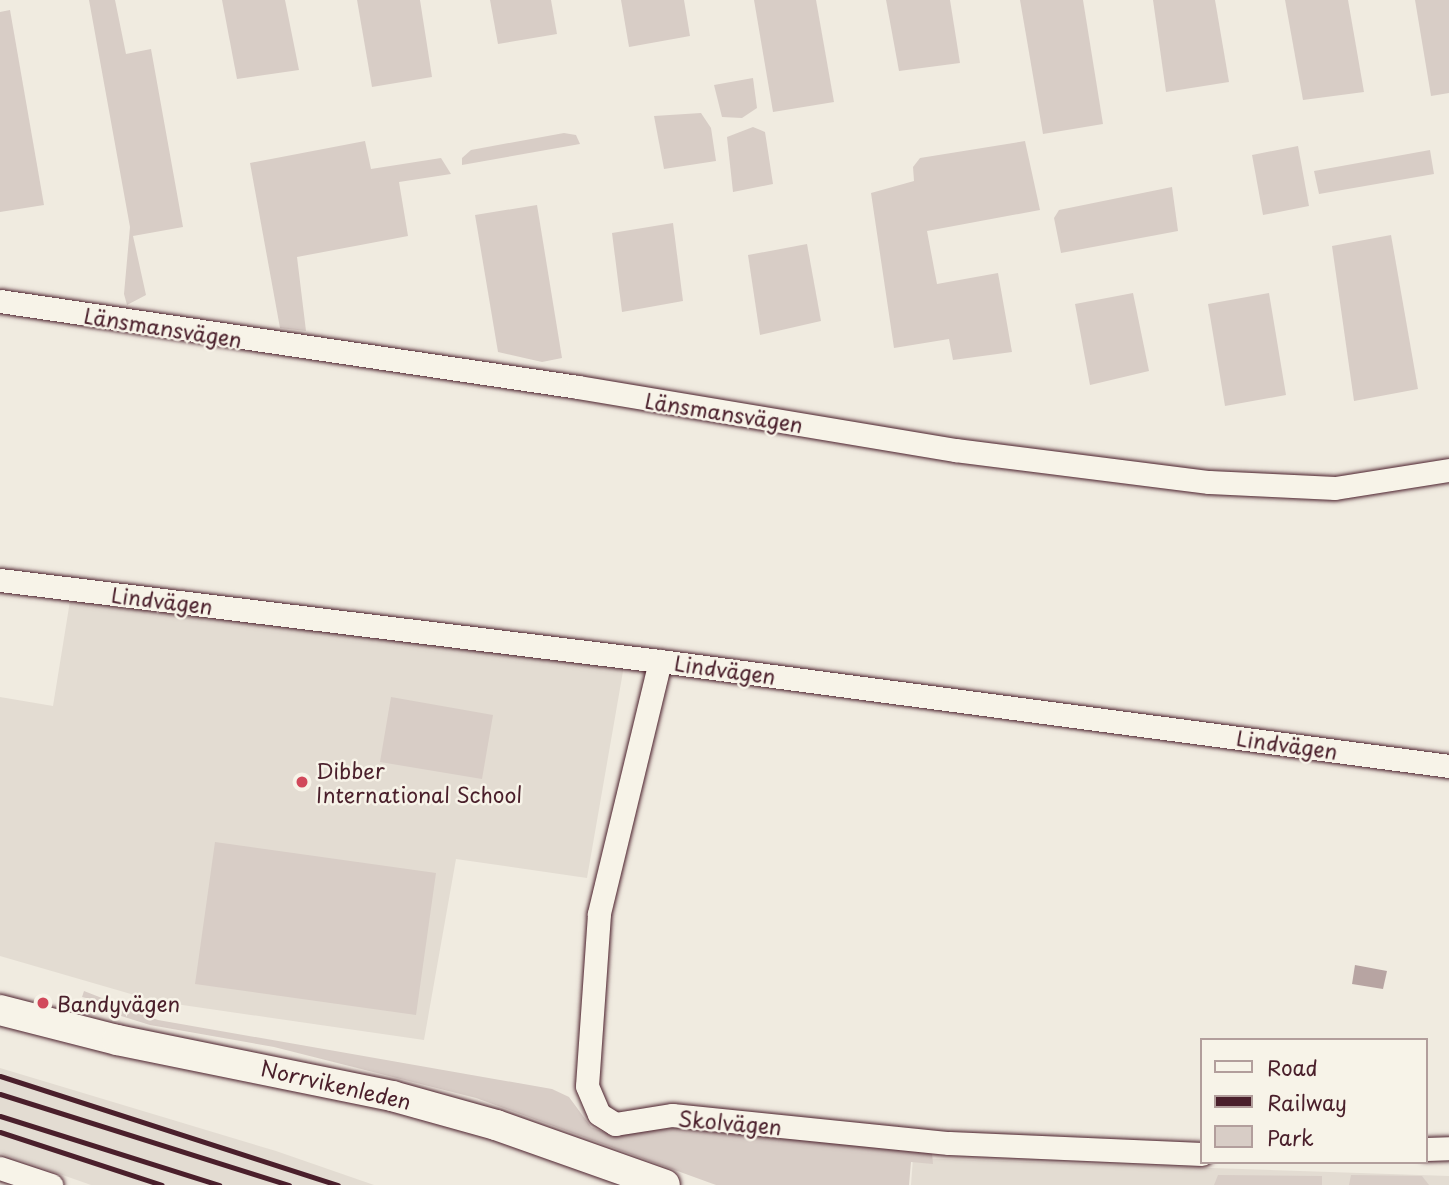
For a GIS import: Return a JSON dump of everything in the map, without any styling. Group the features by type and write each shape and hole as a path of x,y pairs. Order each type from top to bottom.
{"main road":[{"name":"Norrvikenleden","path":"0,1010 117,1040 392,1096 517,1132 665,1185"}],"street":[{"name":"Länsmansvägen","path":"0,301 578,387 954,450 1209,482 1335,488 1449,470"},
{"name":"Lindvägen","path":"0,580 660,661 1449,766"},
{"name":"Skolvägen","path":"660,661 599,914 587,1086 599,1114 615,1124 672,1115 949,1143 1200,1154"},
{"path":"1428,1149 1449,1148"},
{"path":"0,1168 51,1185"}],"shaded area":[{"name":"Dibber International School","path":"70,601 625,660 587,878 456,859 424,1040 155,1001 0,956 0,697 53,706"},
{"path":"1355,965 1387,971 1383,989 1352,984"},
{"path":"0,1068 276,1151 374,1185 91,1185 0,1153"},
{"path":"913,1158 1449,1176 1449,1185 911,1185"}],"green space":[{"path":"89,0 115,0 126,54 151,49 183,227 133,236 146,295 127,305 124,294 130,227"},
{"path":"222,0 285,0 299,70 237,79"},
{"path":"357,0 420,0 432,77 372,87"},
{"path":"490,0 551,0 557,34 498,44"},
{"path":"621,0 684,0 690,36 629,47"},
{"path":"754,0 816,0 834,102 773,112"},
{"path":"886,0 950,0 960,63 899,71"},
{"path":"1020,0 1083,0 1103,124 1043,134"},
{"path":"1153,0 1215,0 1229,82 1166,92"},
{"path":"1285,0 1348,0 1364,92 1303,100"},
{"path":"1415,0 1449,0 1449,93 1431,96"},
{"path":"10,10 44,205 0,212 0,12"},
{"path":"753,78 757,108 742,118 722,117 714,85"},
{"path":"701,113 711,128 716,161 664,169 654,116"},
{"path":"753,127 765,132 773,184 733,192 727,137"},
{"path":"564,133 576,135 580,144 462,165 462,158 471,150"},
{"path":"365,141 371,169 441,158 451,174 399,182 408,236 297,257 306,331 280,328 250,163"},
{"path":"1025,141 1040,210 927,231 937,284 998,273 1012,352 953,360 949,339 894,348 871,193 914,181 913,167 920,158"},
{"path":"1298,146 1309,206 1263,215 1252,155"},
{"path":"1430,150 1434,174 1319,194 1314,171"},
{"path":"1172,187 1178,231 1061,253 1054,218 1059,210"},
{"path":"537,205 562,358 542,362 498,352 475,215"},
{"path":"673,223 683,301 622,312 612,233"},
{"path":"1391,235 1418,389 1354,401 1332,246"},
{"path":"807,244 821,321 760,335 748,255"},
{"path":"1133,293 1149,371 1090,385 1075,304"},
{"path":"1269,293 1286,395 1225,406 1208,304"},
{"path":"391,697 493,715 482,779 380,762"},
{"path":"215,842 436,873 416,1015 195,984"},
{"path":"84,991 158,1020 552,1089 569,1097 591,1127 606,1133 695,1126 932,1152 933,1164 911,1162 909,1185 716,1185 476,1098 274,1047 150,1025 105,1011 106,1003 82,997"},
{"path":"1218,1175 1322,1176 1322,1185 1214,1185"},
{"path":"1351,1175 1422,1176 1429,1185 1349,1185"}],"railway":[{"path":"0,1076 338,1185"},
{"path":"0,1094 289,1185"},
{"path":"0,1116 219,1185"},
{"path":"0,1132 162,1185"}],"place":[{"name":"Dibber International School","path":"302,782"},
{"name":"Bandyvägen","path":"43,1003"}]}
